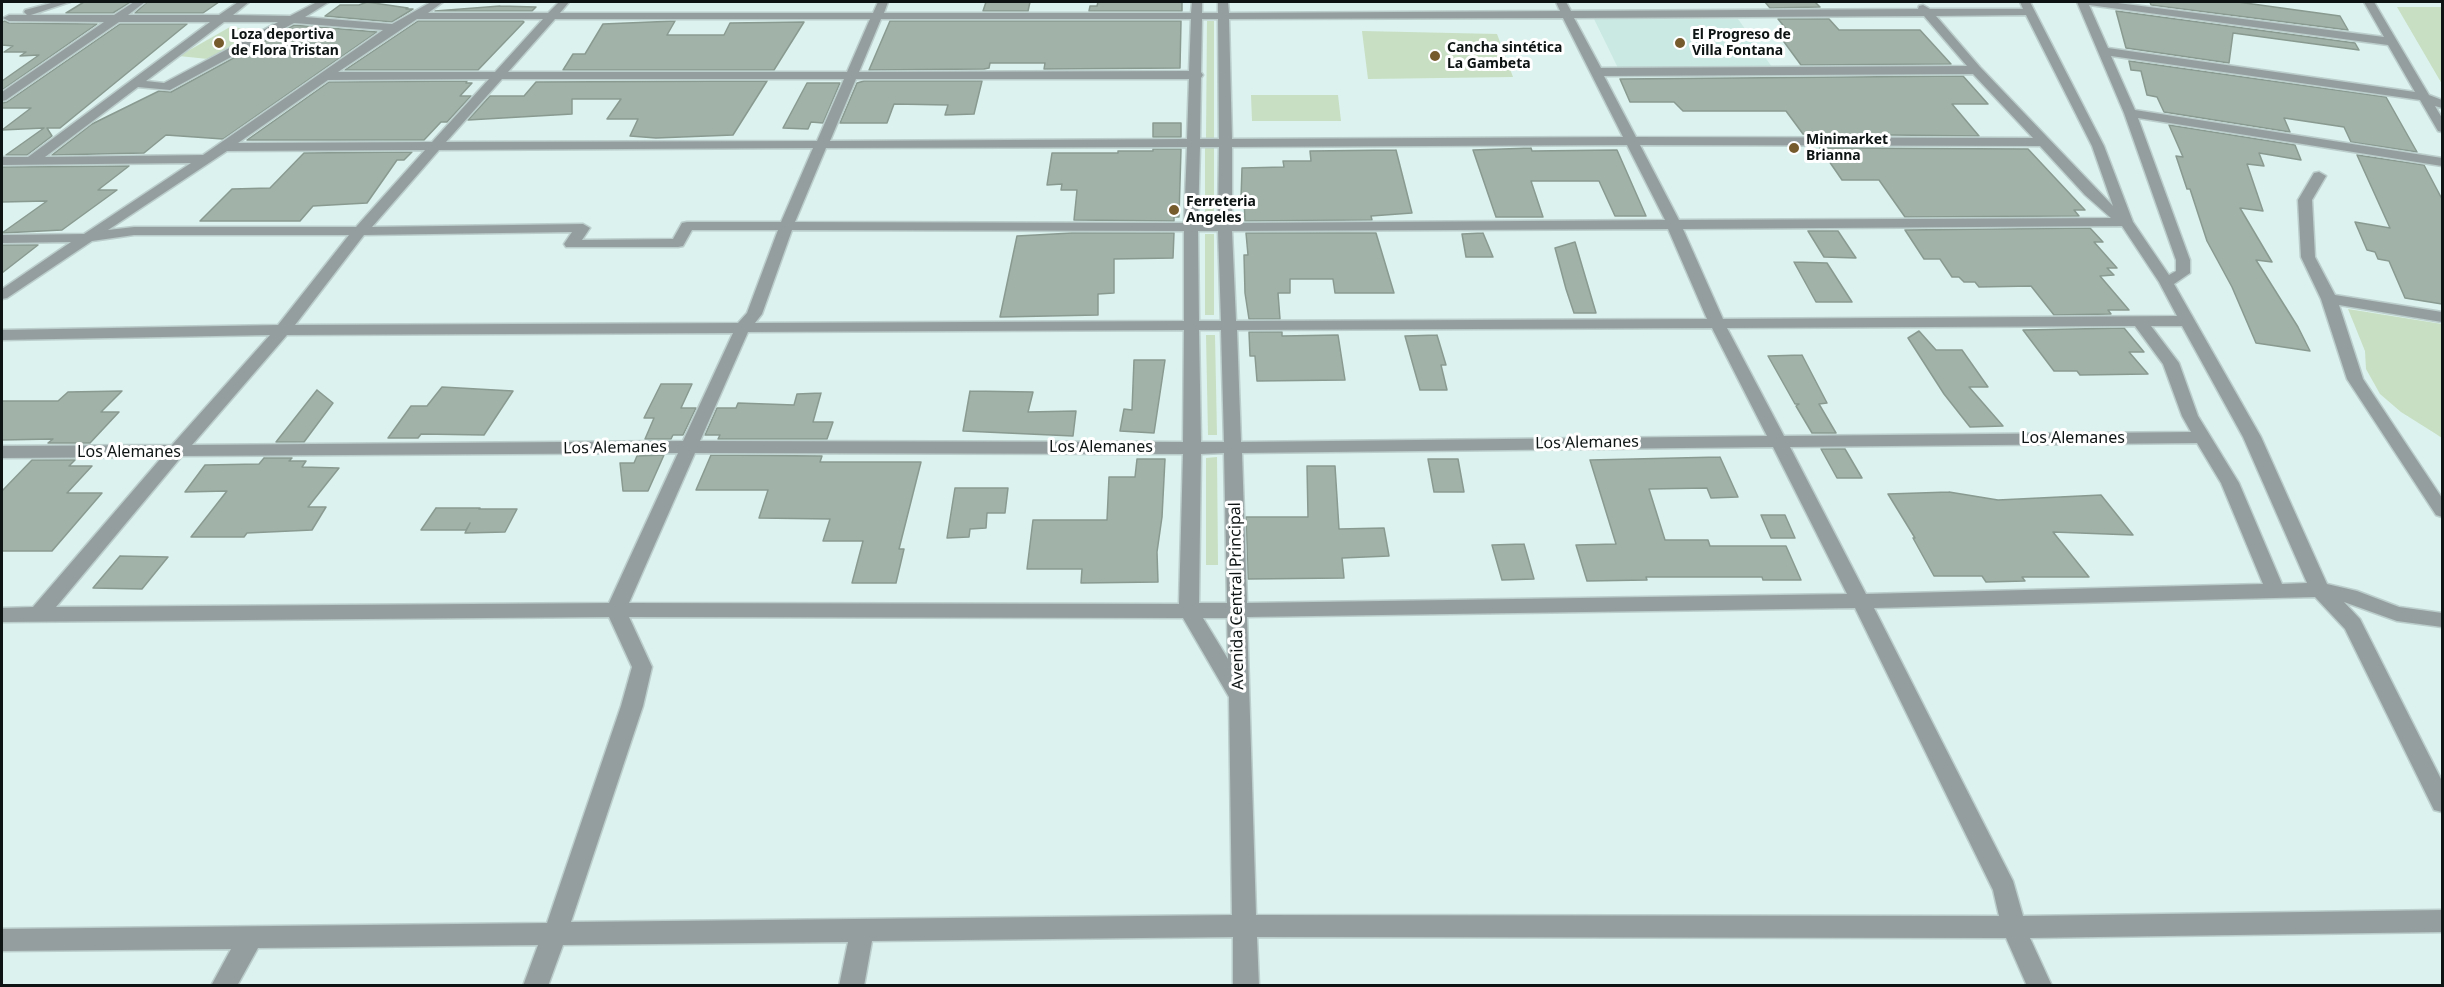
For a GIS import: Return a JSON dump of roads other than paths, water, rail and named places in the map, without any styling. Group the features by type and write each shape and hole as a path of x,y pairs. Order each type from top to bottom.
{"street":[{"path":"5,19 65,2"},
{"path":"2,97 140,2"},
{"path":"31,161 244,2"},
{"path":"135,83 166,87 324,2"},
{"path":"2,295 208,159 394,28 438,2"},
{"path":"38,615 283,330 360,231 564,2"},
{"path":"1189,611 1192,447 1191,227 1197,75 1197,2"},
{"path":"1917,2 1976,70 2102,204 2126,222"},
{"path":"2082,2 2130,113 2183,261 2183,273 2166,282"},
{"path":"2089,2 2393,42"},
{"path":"2369,2 2442,128"},
{"path":"416,16 551,16 880,9 1197,15 1223,9 1564,8 1928,13 2027,7 2098,146 2126,222 2166,282 2252,437 2320,590 2353,624 2442,803"},
{"path":"1564,8 1673,223 1717,323 1859,601 1874,625 2005,889 2013,927 2040,986"},
{"path":"535,986 555,934 632,706 642,667 616,610 743,327 754,314 786,227 880,9"},
{"name":"Avenida Central Principal","path":"1223,9 1226,75 1225,227 1240,697"},
{"path":"5,19 117,17 292,19 394,28"},
{"path":"2103,51 2424,98 2442,104"},
{"path":"1595,72 1976,70"},
{"path":"325,76 1197,75"},
{"path":"2130,113 2442,162"},
{"path":"224,147 1632,141 2044,142"},
{"path":"2,161 208,159"},
{"path":"2319,176 2305,200 2308,257 2329,299 2355,379 2442,511"},
{"path":"2,239 86,238 134,231 583,228 571,244 678,243 687,226 1225,227 2126,222"},
{"path":"2329,299 2442,317"},
{"path":"2139,321 2171,363 2177,384 2200,437 2230,483 2276,591"},
{"path":"2,335 283,330 743,327 2188,321"},
{"name":"Los Alemanes","path":"2,452 688,447 1233,447 2200,437"},
{"path":"2,615 616,610 1189,611 1859,601 2320,590 2350,596 2397,614 2442,620"},
{"name":"Avenida Central Principal","path":"1189,611 1240,697"},
{"path":"1240,697 1246,986"},
{"path":"2,940 1245,926 2013,927 2442,921"},
{"path":"851,986 862,931"},
{"path":"223,986 251,938"}],"place":[{"name":"Loza deportiva de Flora Tristan","path":"219,43"},
{"name":"El Progreso de Villa Fontana","path":"1680,43"},
{"name":"Cancha sintética La Gambeta","path":"1435,56"},
{"name":"Minimarket Brianna","path":"1794,148"},
{"name":"Ferreteria Angeles","path":"1174,210"}]}
